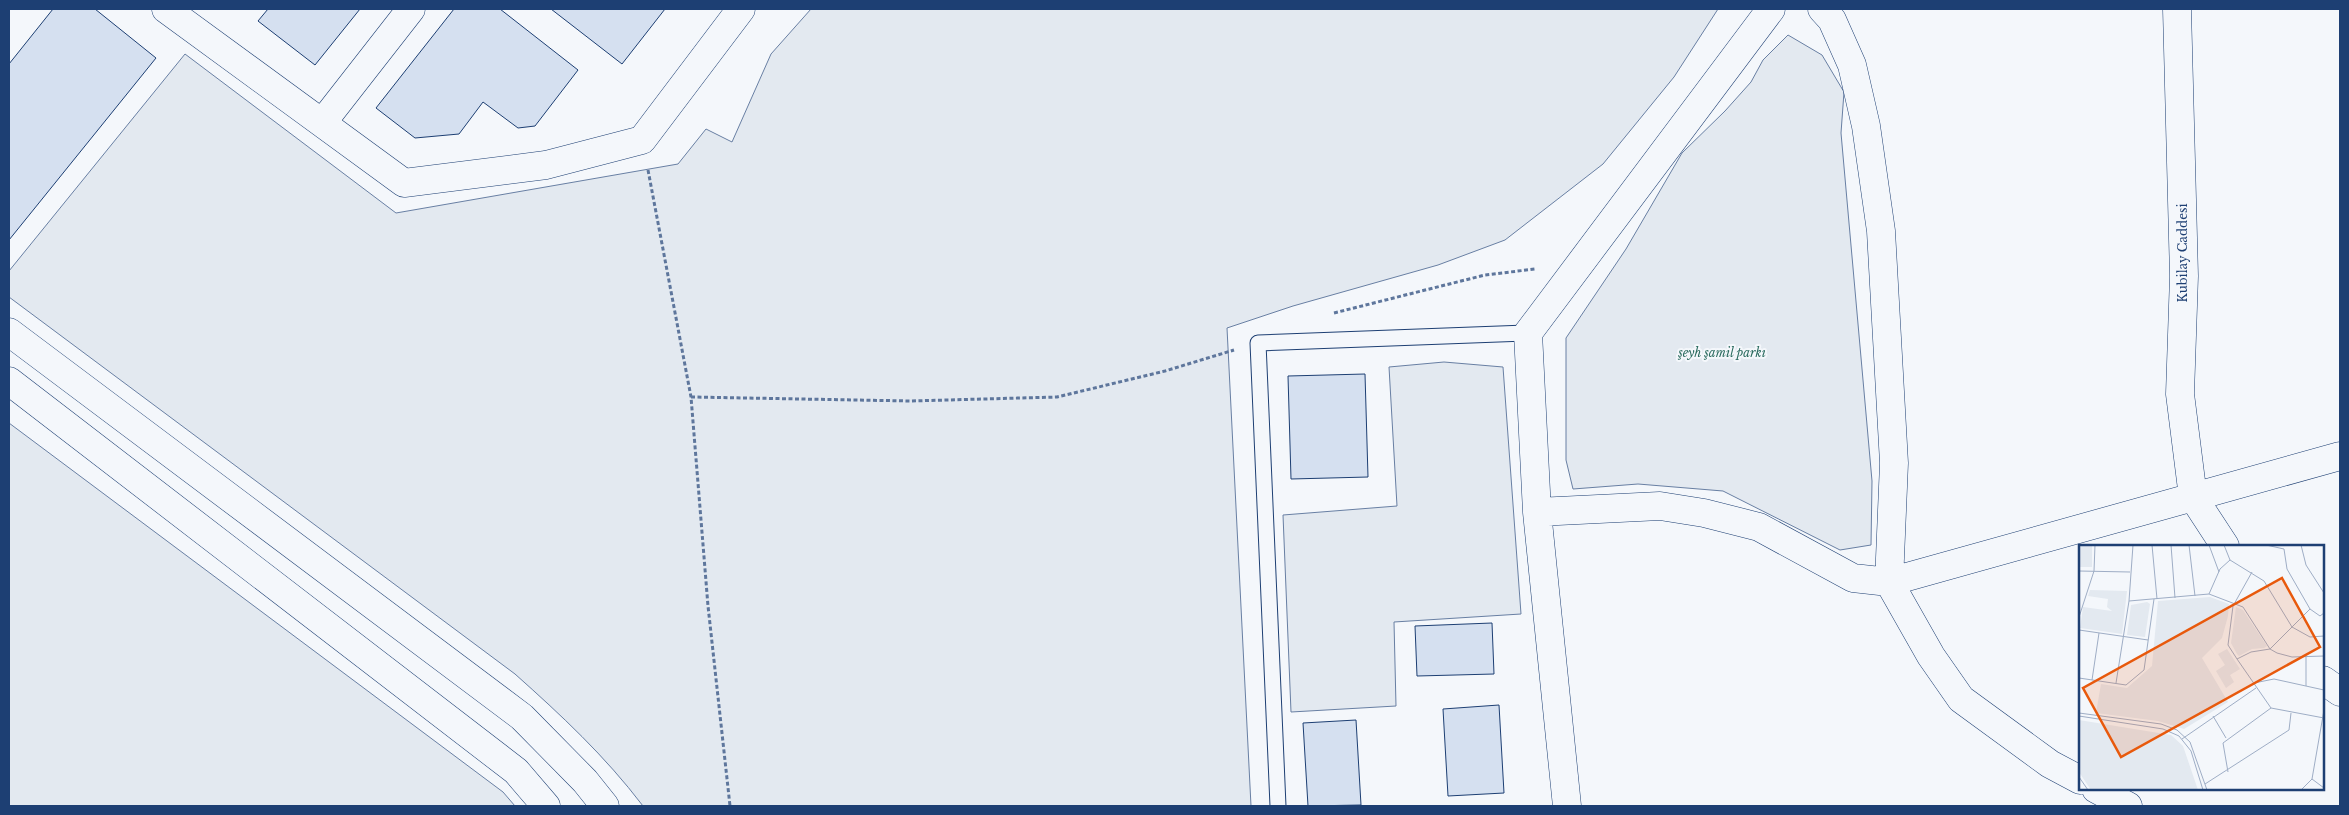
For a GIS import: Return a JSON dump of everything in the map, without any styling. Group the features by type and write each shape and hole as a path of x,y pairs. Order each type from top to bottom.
{"street":[{"path":"166,9 404,183 546,165 642,140 740,9"},
{"path":"322,124 411,9"},
{"path":"1567,806 1537,512 1528,333 1771,9"},
{"path":"1822,9 1832,20 1852,65 1866,126 1881,230 1894,463 1889,582 1931,656 1960,699 2050,764 2079,779"},
{"name":"Kubilay Caddesi","path":"2177,9 2184,276 2180,394 2194,497"},
{"path":"9,332 522,718 585,781 605,806"},
{"path":"9,381 516,772 546,806"},
{"path":"1537,512 1660,506 1704,513 1759,527 1853,578 1889,582 2340,456"},
{"path":"2194,497 2224,545"},
{"path":"2324,681 2340,692"},
{"path":"2098,790 2128,806"}],"lane":[{"path":"1278,806 1258,343 1528,333"}],"path":[{"path":"642,140 691,397 708,606 730,806"},
{"path":"1331,314 1485,275 1578,264"},
{"path":"691,397 911,401 1057,397 1165,371 1258,343"}],"green space":[{"path":"811,9 1718,9 1674,77 1603,164 1505,240 1438,265 1293,306 1227,328 1251,806 643,806 582,737 515,674 9,297 9,271 185,54 396,213 678,164 706,129 732,142 771,54"},
{"name":"şeyh şamil parkı","path":"1788,35 1822,55 1844,92 1841,133 1872,481 1871,545 1840,550 1723,491 1638,484 1573,489 1566,460 1566,338 1626,249 1682,153 1725,111 1751,82 1763,60"},
{"path":"1444,362 1503,367 1521,614 1394,622 1396,706 1291,712 1283,515 1397,506 1389,367"},
{"path":"9,423 503,792 515,806 9,806"}],"building":[{"path":"53,9 95,9 156,58 9,240 9,64"},
{"path":"268,9 360,9 315,65 258,21"},
{"path":"454,9 500,9 578,70 535,126 518,128 483,102 459,134 415,138 376,108"},
{"path":"551,9 665,9 622,64"},
{"path":"1365,374 1368,477 1291,479 1288,376"},
{"path":"1492,623 1494,674 1417,676 1415,626"},
{"path":"1499,705 1504,793 1448,796 1443,709"},
{"path":"1356,720 1361,805 1308,806 1303,723"}]}
